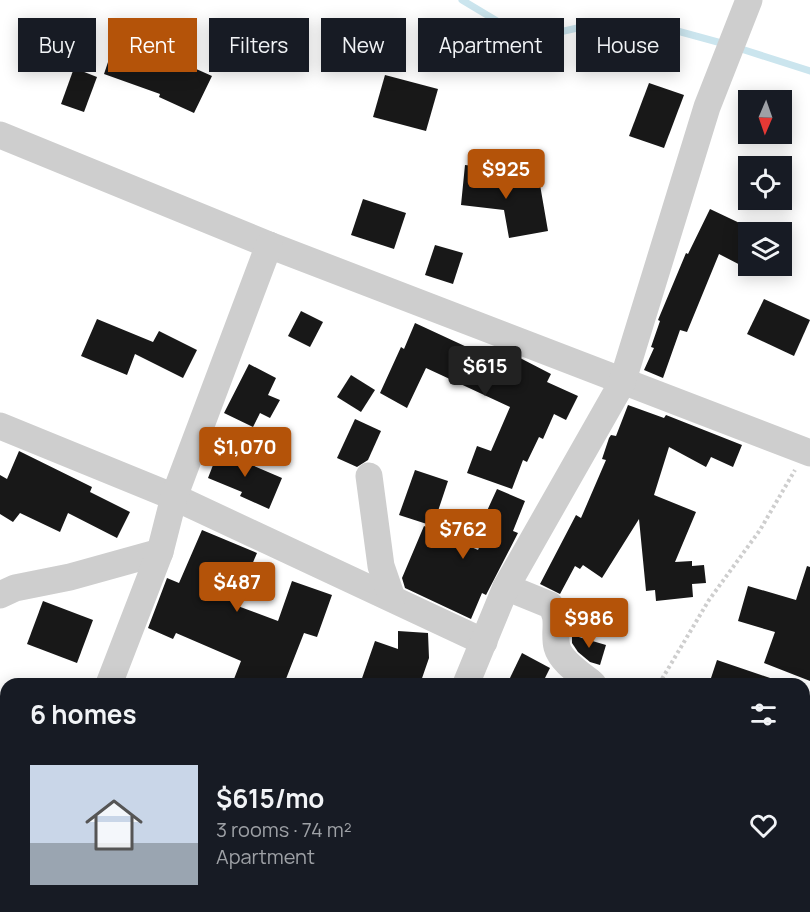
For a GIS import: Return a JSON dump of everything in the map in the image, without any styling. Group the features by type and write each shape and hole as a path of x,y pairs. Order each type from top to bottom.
{"street":[{"path":"469,678 506,587 622,383 707,107 744,10"},
{"path":"0,135 622,383 808,452"},
{"path":"111,678 160,552 174,497 269,244"},
{"path":"0,426 174,497 484,642"},
{"path":"369,476 381,566 392,598"},
{"path":"0,595 15,588 70,577 160,552"},
{"path":"506,587 550,605 557,618 557,649 567,662 586,678"}],"path":[{"path":"663,678 709,600 760,530 808,452"}],"building":[{"path":"108,62 108,72 197,72 197,69 212,76 194,113 159,97 160,94 104,74"},
{"path":"73,72 84,72 97,77 84,112 61,104"},
{"path":"385,75 438,89 426,131 373,117"},
{"path":"649,83 684,95 664,148 629,136"},
{"path":"465,165 499,169 497,186 539,179 548,231 509,238 504,210 461,205"},
{"path":"363,199 406,213 394,249 351,235"},
{"path":"710,209 738,222 738,264 719,254 687,332 680,330 663,378 644,370 654,348 651,347 660,321 658,320 686,253 688,254"},
{"path":"435,245 463,253 453,284 425,275"},
{"path":"764,299 810,320 794,356 747,334"},
{"path":"301,311 323,322 310,347 288,336"},
{"path":"97,319 153,342 159,331 197,350 183,378 135,354 127,375 81,356"},
{"path":"415,323 512,368 517,357 522,359 551,374 547,382 578,396 566,420 554,414 543,439 539,437 527,462 523,460 512,489 467,473 477,446 491,451 510,407 426,368 407,408 380,393"},
{"path":"249,364 276,378 268,395 280,400 270,418 260,413 253,427 224,413"},
{"path":"351,375 375,390 361,412 337,397"},
{"path":"628,405 664,418 666,415 742,445 733,467 711,457 706,467 669,447 654,495 696,512 675,562 692,561 692,566 704,565 706,583 692,584 693,597 656,601 655,590 646,591 639,519 602,578 583,565 580,569 575,566 560,594 540,584 576,515 581,518 606,460 602,459 609,438 611,435 616,436"},
{"path":"355,419 381,431 368,460 357,467 337,458"},
{"path":"220,447 247,459 245,462 282,478 269,509 240,496 242,492 208,478"},
{"path":"19,451 92,487 90,492 130,512 117,538 68,513 60,532 20,513 13,522 0,514 0,475 7,479"},
{"path":"415,470 448,481 433,526 399,515"},
{"path":"497,489 525,501 513,531 518,533 486,595 482,593 471,619 405,588 402,578 424,526 478,550 493,516 486,513"},
{"path":"202,530 257,553 235,605 278,621 292,581 332,595 317,637 304,633 286,678 234,678 241,661 176,633 173,639 148,628 167,578 179,583"},
{"path":"807,566 810,567 810,678 802,678 764,663 775,632 738,621 748,586 796,600"},
{"path":"43,601 93,620 77,663 27,644"},
{"path":"398,631 428,633 429,658 422,678 362,678 375,641 398,649"},
{"path":"572,635 606,645 600,665 590,662 578,652 572,643"},
{"path":"522,653 550,668 545,678 510,678"},
{"path":"717,660 770,678 711,678"}],"waterway":[{"path":"462,0 507,27 546,35 591,25 627,37 648,23 725,44"},
{"path":"735,47 810,71"}]}
